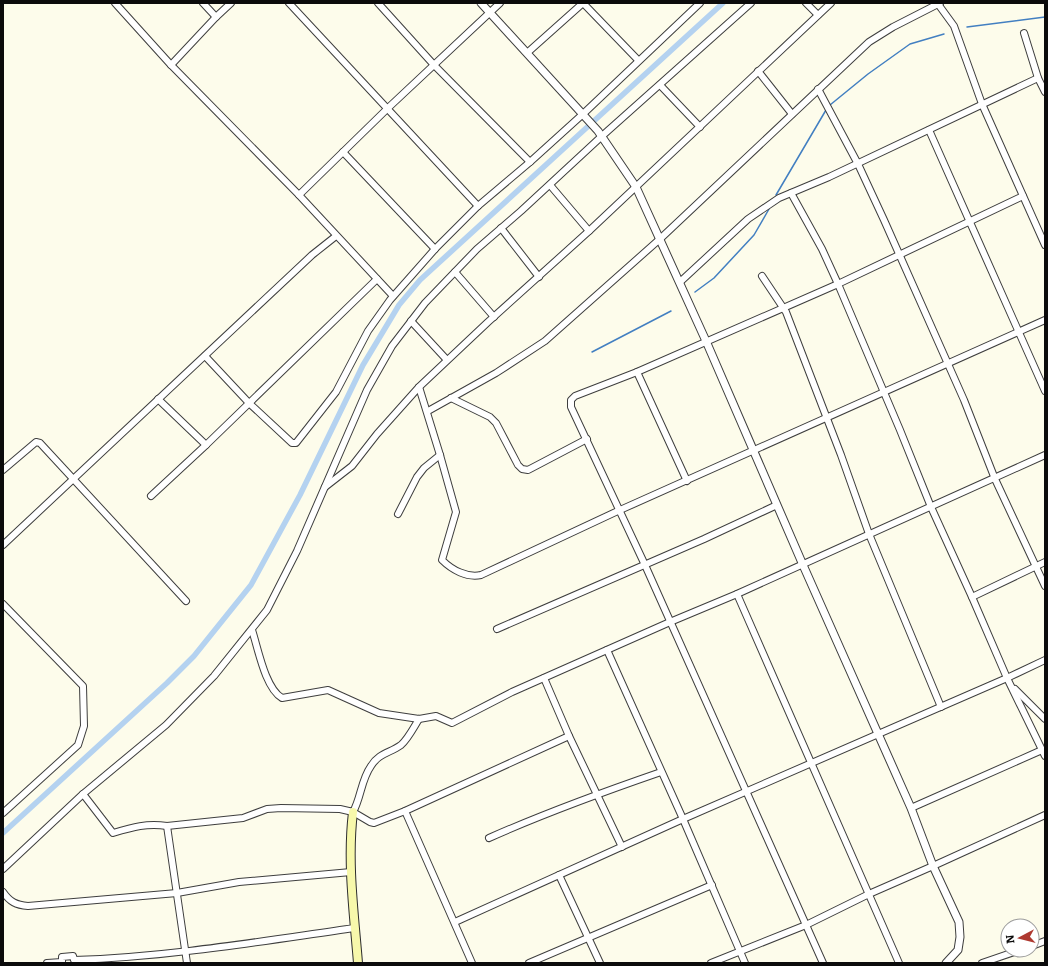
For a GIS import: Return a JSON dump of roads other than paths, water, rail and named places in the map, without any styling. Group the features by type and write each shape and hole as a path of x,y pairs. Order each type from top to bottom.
{"main road":[{"path":"353,812 351,829 351,872 358,963"}],"street":[{"path":"114,3 171,65 298,195 393,296"},
{"path":"203,3 216,17"},
{"path":"171,65 231,3"},
{"path":"289,3 478,206"},
{"path":"378,3 434,65 530,162"},
{"path":"481,3 600,134 636,187 661,238 753,451 911,808 933,866 959,922 960,937 958,950 946,963"},
{"path":"298,195 500,3"},
{"path":"527,53 583,3 638,60"},
{"path":"205,356 249,403 292,443 296,443 336,392 368,331 393,296 435,248 478,206 585,116 638,60 700,3"},
{"path":"3,869 83,794 166,725 214,676 267,610 297,551 367,390 392,346 425,303 477,248 550,185 600,134 660,85 751,3"},
{"path":"806,3 818,15"},
{"path":"324,487 352,466 377,434 419,387 447,360 589,231 831,3"},
{"path":"428,412 496,373 545,341 661,238 869,42 893,27 939,3 954,26 982,104 1045,245"},
{"path":"1024,33 1038,78 1045,92"},
{"path":"758,72 792,114"},
{"path":"680,282 748,219 770,203 858,164 1038,78"},
{"path":"660,85 700,127"},
{"path":"818,89 858,164 964,400 995,479 1045,586"},
{"path":"929,130 1045,390"},
{"path":"343,152 435,248"},
{"path":"550,185 589,231"},
{"path":"791,193 822,249 838,284 931,507 1007,678 1045,756"},
{"path":"823,963 645,565 571,407 570,400 575,396 636,372 838,284 900,256 1024,196"},
{"path":"501,228 539,276"},
{"path":"3,545 312,255 336,236"},
{"path":"454,272 494,317"},
{"path":"762,276 784,307 827,418 868,534 941,707"},
{"path":"150,496 206,445 377,279"},
{"path":"419,387 428,412 456,512 442,560 447,565 473,577 482,576 620,510 1045,320"},
{"path":"411,321 447,360"},
{"path":"636,372 687,481"},
{"path":"451,398 490,417 496,422 518,465 522,469 528,470 587,439"},
{"path":"158,399 206,445"},
{"path":"3,470 36,442 40,443 186,601"},
{"path":"398,514 416,477 424,468 440,455"},
{"path":"252,630 267,676 274,690 282,698 328,690 379,713 419,719 436,716 452,723 512,692 803,565 868,534 1045,456"},
{"path":"497,630 777,505"},
{"path":"972,597 1045,562"},
{"path":"737,594 899,963"},
{"path":"3,604 83,686 85,715 84,726 78,745 3,813"},
{"path":"607,650 712,885 745,963"},
{"path":"455,922 1045,660"},
{"path":"544,678 569,736 622,847"},
{"path":"1007,678 1020,694 1045,719"},
{"path":"353,812 357,806 370,766 381,755 402,744 419,719"},
{"path":"83,794 113,833 136,826 156,824 167,826 243,818 274,808 333,808 353,812 370,822 374,822 405,812 569,736"},
{"path":"911,808 1042,750"},
{"path":"489,838 534,818 596,794 661,772"},
{"path":"405,812 472,963"},
{"path":"711,963 806,925 869,894 1045,815"},
{"path":"167,826 187,963"},
{"path":"3,892 13,903 19,906 28,906 177,893 239,882 351,872"},
{"path":"559,875 600,963"},
{"path":"529,963 712,885"},
{"path":"47,963 62,962 62,957 73,956 74,960 107,959 185,952 355,928"},
{"path":"982,963 1000,957"}],"waterway":[{"path":"3,833 167,683 194,656 251,585 300,495 363,365 399,305 420,280 723,3"},
{"path":"967,27 1045,17"},
{"path":"830,105 868,74 910,44 944,34"},
{"path":"776,195 826,110"},
{"path":"695,292 714,278 754,235 769,209"},
{"path":"592,352 671,311"}]}
